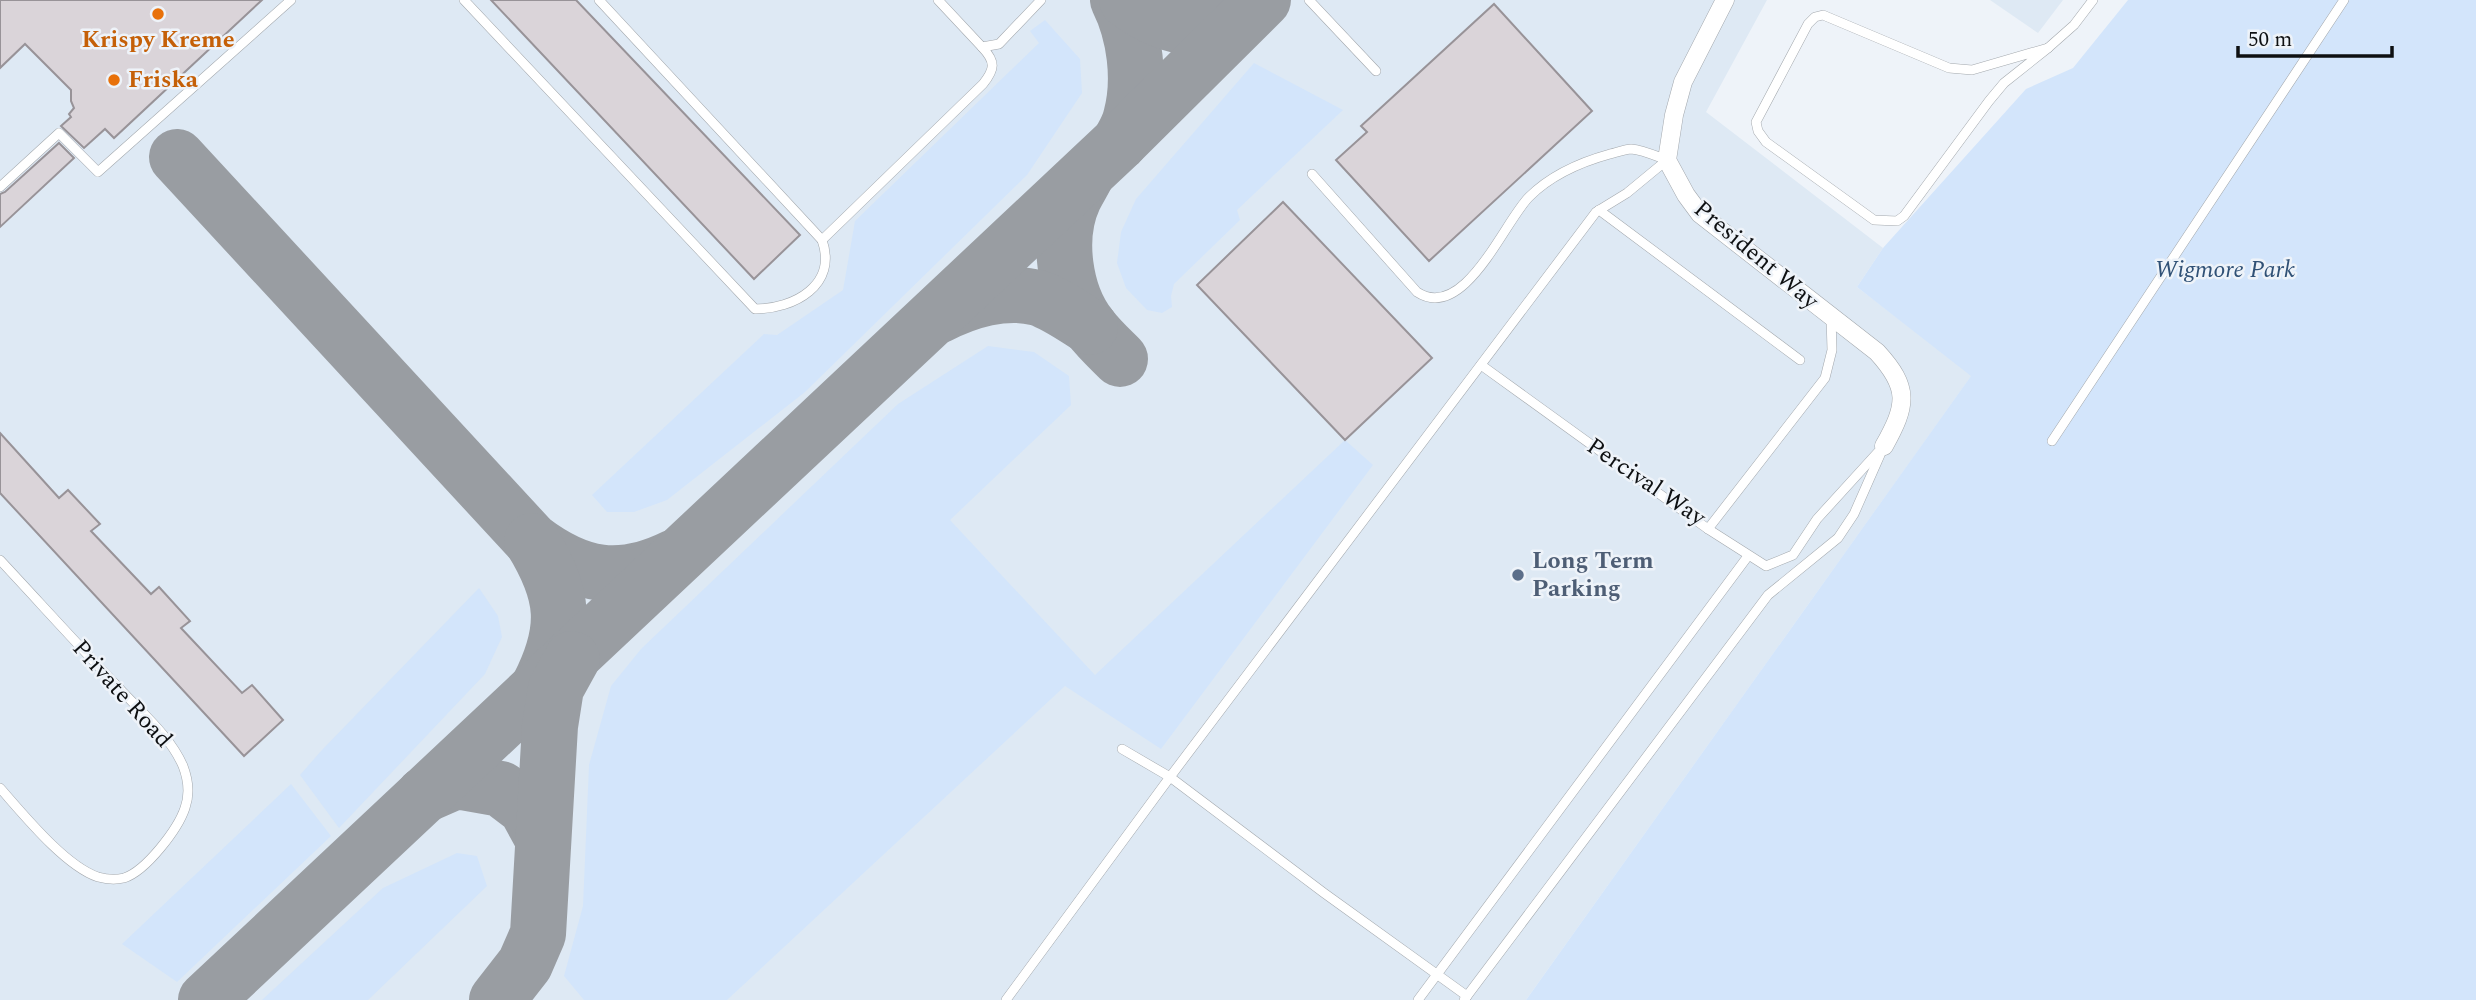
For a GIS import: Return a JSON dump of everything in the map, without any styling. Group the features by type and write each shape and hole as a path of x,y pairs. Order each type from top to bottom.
{"street":[{"path":"1667,160 1674,115 1683,82 1725,0"},
{"name":"President Way","path":"1667,160 1700,214 1877,352 1891,367 1900,384 1903,402 1898,421 1884,446"}],"lane":[{"path":"0,187 59,133 98,173 291,0"},
{"path":"464,0 755,309 772,309 796,302 817,284 826,267 826,250 822,240 599,0"},
{"path":"822,240 983,84 992,72 991,57 938,0"},
{"path":"982,47 999,44 1041,0"},
{"path":"1309,0 1376,71"},
{"path":"2048,48 1972,70 1949,68 1824,15 1815,17 1808,24 1756,122 1758,131 1766,142 1857,209 1874,220 1897,221 1904,216 2004,83 2048,48 2074,25 2094,0"},
{"path":"2052,441 2344,0"},
{"path":"1312,174 1417,292 1428,299 1439,299 1468,281 1491,254 1528,197 1552,179 1573,167 1630,149 1667,160"},
{"path":"1006,1000 1170,777 1596,212 1627,194 1667,160"},
{"path":"1599,211 1800,360"},
{"name":"Percival Way","path":"1481,365 1709,529 1825,378 1832,349 1830,317"},
{"path":"1709,529 1766,566 1793,555 1817,519 1884,446"},
{"path":"1122,750 1170,777 1466,998 1768,594 1838,538 1854,514 1884,446"},
{"path":"1418,1000 1748,556"},
{"name":"Private Road","path":"0,560 160,732 182,764 188,792 180,819 164,843 132,874 122,879 111,879 88,873 64,855 0,788"}],"shaded area":[{"path":"0,0 1767,0 1706,112 1883,248 1857,287 1972,375 1526,1000 0,1000"},
{"path":"1990,0 2063,0 2038,33"}],"green space":[{"name":"Wigmore Park","path":"2128,0 2476,0 2476,1000 1526,1000 1971,376 1857,287 1883,248 2026,89 2073,68"},
{"path":"1045,20 1080,59 1082,93 1027,175 805,392 667,500 634,512 607,512 592,495 764,334 777,335 843,290 855,221 1039,43 1030,31"},
{"path":"1254,63 1343,110 1237,210 1240,220 1174,284 1172,307 1162,313 1147,310 1126,288 1117,263 1121,232 1136,199"},
{"path":"988,346 1034,352 1069,376 1071,405 950,520 1095,675 1345,440 1373,465 1161,749 1065,686 727,1000 584,1000 564,976 583,906 589,765 611,686 641,649 898,404"},
{"path":"479,588 498,616 502,637 485,674 339,828 300,775"},
{"path":"291,784 331,836 177,982 122,944"},
{"path":"457,853 477,856 487,886 368,1000 262,1000 383,888"}],"building":[{"path":"0,0 262,0 114,138 105,129 84,148 61,126 71,117 69,114 74,108 71,90 25,44 0,68"},
{"path":"491,0 576,0 800,235 754,279"},
{"path":"1494,4 1592,111 1429,261 1336,160 1367,132 1361,126"},
{"path":"59,143 74,158 0,227 0,194"},
{"path":"1283,202 1432,358 1345,440 1197,285"},
{"path":"0,433 59,498 68,490 100,524 91,531 151,594 159,587 190,621 181,628 242,693 252,685 283,720 244,756 0,493"}],"taxiway":[{"path":"1118,0 1129,27 1136,73 1131,117 1120,142"},
{"path":"1127,0 1158,19 1190,27 1221,23 1253,6"},
{"path":"206,1000 1120,142 1263,0"},
{"path":"177,157 532,541 567,562 601,573 636,571 675,557"},
{"path":"1087,174 1068,213 1065,230 1064,247 1069,282 1081,314 1097,336 1120,359"},
{"path":"938,316 987,298 1013,295 1038,298 1090,327"},
{"path":"532,541 551,578 559,612 555,647 539,686"},
{"path":"497,1000 525,964 538,934 550,726 556,688 572,659"},
{"path":"424,795 456,781 501,789 526,808 543,839"}],"place":[{"name":"Krispy Kreme","path":"158,14"},
{"name":"Friska","path":"114,80"},
{"name":"Long Term Parking","path":"1518,575"}]}
